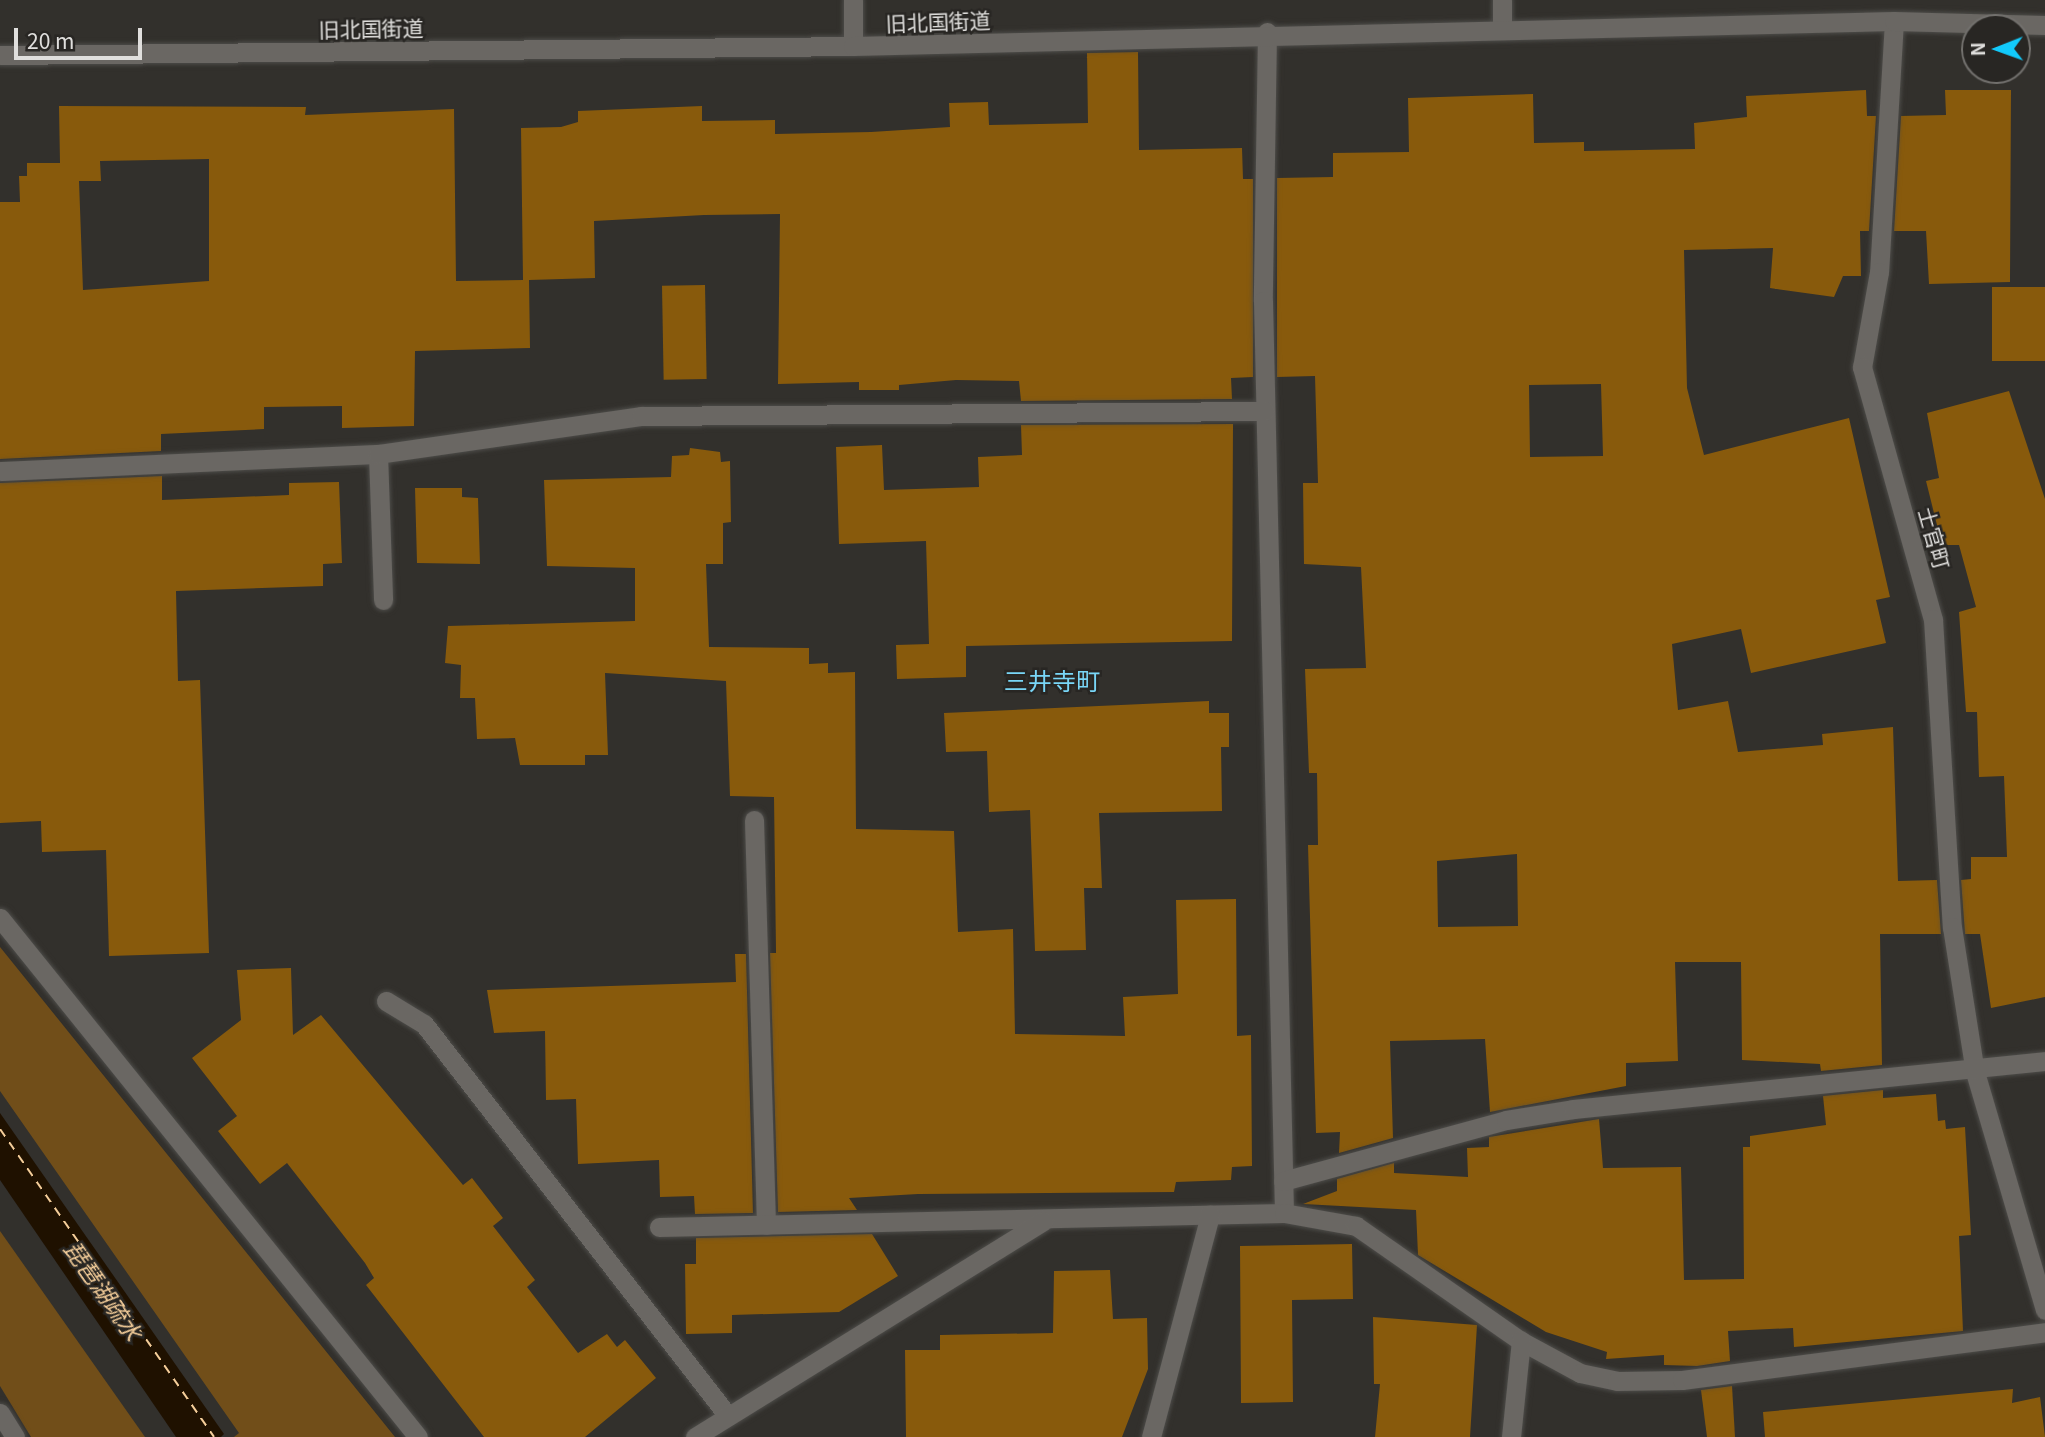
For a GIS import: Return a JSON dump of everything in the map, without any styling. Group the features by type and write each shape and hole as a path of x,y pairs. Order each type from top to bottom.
{"street":[{"path":"853,0 853,46"},
{"path":"1502,0 1502,28"},
{"name":"旧北国街道","path":"0,55 853,46 1267,32 1894,21 2045,25"},
{"name":"士官町","path":"1894,21 1880,259 1862,367 1933,619 1952,927 1975,1072 2045,1310"},
{"path":"1267,32 1265,411 1284,1213"},
{"path":"0,471 378,454 641,416 1265,411"},
{"path":"378,454 383,600"},
{"path":"754,820 766,1225"},
{"path":"0,918 418,1437"},
{"path":"386,1001 424,1024 728,1416"},
{"path":"1283,1181 1506,1120 1573,1109 1975,1072 2045,1061"},
{"path":"659,1227 1284,1213 1356,1226 1521,1341 1580,1373 1643,1381 2045,1332"},
{"path":"1151,1437 1210,1215"},
{"path":"695,1437 1045,1220"},
{"path":"1511,1437 1521,1341"},
{"path":"0,1413 15,1437"}],"shaded area":[{"path":"0,947 395,1437 234,1437 239,1433 0,1091"},
{"path":"0,1231 145,1437 31,1437 0,1386"}],"water":[{"name":"琵琶湖疏水","path":"0,1113 224,1434 221,1437 176,1437 0,1180"}],"building":[{"path":"1138,52 1139,150 1242,148 1243,179 1253,179 1253,377 1231,378 1232,399 1021,401 1019,381 956,380 899,385 899,390 859,390 859,382 778,384 780,214 704,215 594,221 595,278 529,280 530,348 415,351 414,426 342,428 342,406 264,407 264,429 161,434 161,451 0,459 0,202 20,202 19,176 27,176 27,163 60,163 59,106 306,107 305,115 454,109 456,281 523,280 521,128 561,127 578,122 578,111 702,106 702,121 775,120 775,134 871,132 950,127 949,103 988,102 989,125 1088,123 1087,53","holes":["209,159 209,281 83,290 79,181 101,181 100,161"]},
{"path":"1866,90 1867,116 1876,116 1869,231 1860,231 1861,276 1843,276 1834,297 1770,288 1773,248 1684,250 1687,388 1704,455 1849,418 1890,597 1876,600 1886,643 1751,673 1741,629 1672,644 1678,710 1728,701 1738,752 1823,745 1822,734 1893,727 1898,881 1937,880 1941,934 1880,934 1882,1065 1821,1071 1820,1064 1742,1060 1741,962 1675,962 1678,1061 1626,1063 1626,1086 1490,1112 1485,1039 1390,1041 1393,1138 1339,1153 1340,1132 1316,1133 1308,845 1318,845 1317,773 1309,773 1305,669 1366,668 1361,567 1304,564 1303,483 1318,483 1315,376 1277,377 1277,178 1333,177 1333,153 1409,152 1408,98 1533,94 1534,143 1584,142 1584,151 1695,149 1694,123 1747,117 1746,96","holes":["1601,384 1603,456 1530,457 1529,385","1517,854 1518,926 1438,927 1437,861"]},
{"path":"1945,90 2011,90 2010,282 1929,284 1926,231 1894,231 1901,116 1946,115"},
{"path":"705,285 707,379 664,380 662,286"},
{"path":"1992,287 2045,287 2045,361 1992,361"},
{"path":"2009,391 2045,499 2045,997 1991,1008 1980,934 1965,934 1961,880 1971,879 1971,857 2007,857 2004,776 1979,777 1977,712 1966,712 1959,612 1976,607 1959,545 1942,545 1926,481 1939,478 1927,413"},
{"path":"1233,424 1232,641 966,646 966,677 897,679 896,645 929,644 926,541 839,544 836,447 882,445 884,490 979,487 978,457 1022,455 1021,425"},
{"path":"690,448 720,452 721,462 730,461 731,522 723,523 723,564 706,564 709,647 809,648 809,664 828,663 828,673 855,672 856,829 954,831 958,932 1013,929 1015,1034 1125,1036 1123,997 1178,994 1176,900 1236,899 1237,1036 1251,1035 1252,1166 1232,1167 1231,1180 1176,1182 1174,1192 918,1194 849,1198 857,1210 778,1212 770,953 776,953 774,797 730,796 726,681 605,673 608,755 585,755 585,765 520,765 515,738 477,739 475,698 460,698 461,665 445,663 448,626 635,621 635,568 547,566 544,480 671,477 672,456 689,455"},
{"path":"162,476 162,500 289,495 289,483 339,482 342,563 323,564 323,586 176,591 178,681 200,680 209,953 109,956 106,850 42,852 41,821 0,823 0,483"},
{"path":"415,488 462,488 462,497 478,498 480,564 417,563"},
{"path":"1209,701 1209,713 1229,713 1229,747 1221,747 1222,811 1099,813 1102,888 1084,888 1086,950 1035,951 1030,810 989,812 987,751 946,752 944,713"},
{"path":"735,954 746,954 753,1213 695,1214 694,1196 660,1197 659,1160 578,1164 576,1099 546,1100 545,1031 494,1033 487,990 736,982"},
{"path":"291,968 293,1035 321,1015 463,1185 472,1178 503,1218 493,1226 535,1280 527,1287 578,1353 607,1334 617,1347 625,1340 656,1378 585,1437 484,1437 366,1285 374,1278 365,1263 287,1163 260,1184 218,1131 237,1116 192,1058 241,1020 237,970"},
{"path":"1883,1090 1883,1098 1936,1094 1938,1121 1945,1120 1946,1129 1965,1127 1971,1235 1959,1236 1963,1331 1794,1347 1793,1328 1728,1331 1730,1361 1697,1366 1664,1365 1664,1355 1606,1359 1607,1352 1546,1332 1418,1255 1416,1210 1303,1204 1337,1191 1337,1179 1394,1163 1394,1173 1468,1177 1467,1148 1489,1147 1489,1137 1599,1119 1603,1168 1681,1167 1684,1280 1744,1279 1743,1147 1750,1147 1750,1136 1826,1125 1823,1096"},
{"path":"872,1234 898,1276 839,1312 732,1315 732,1333 686,1334 685,1264 696,1264 696,1238"},
{"path":"1352,1244 1353,1299 1292,1300 1293,1402 1241,1403 1240,1246"},
{"path":"1110,1270 1113,1319 1147,1318 1148,1369 1122,1437 906,1437 905,1350 940,1350 940,1335 1053,1333 1054,1271"},
{"path":"1373,1317 1477,1325 1470,1437 1375,1437 1380,1384 1374,1384"},
{"path":"1732,1386 1735,1437 1707,1437 1701,1390"},
{"path":"2013,1389 2012,1403 2040,1397 2045,1437 1765,1437 1763,1412"}],"ferry route":[{"path":"0,1129 214,1437"}],"district":[{"name":"三井寺町","path":"1052,680"}]}
